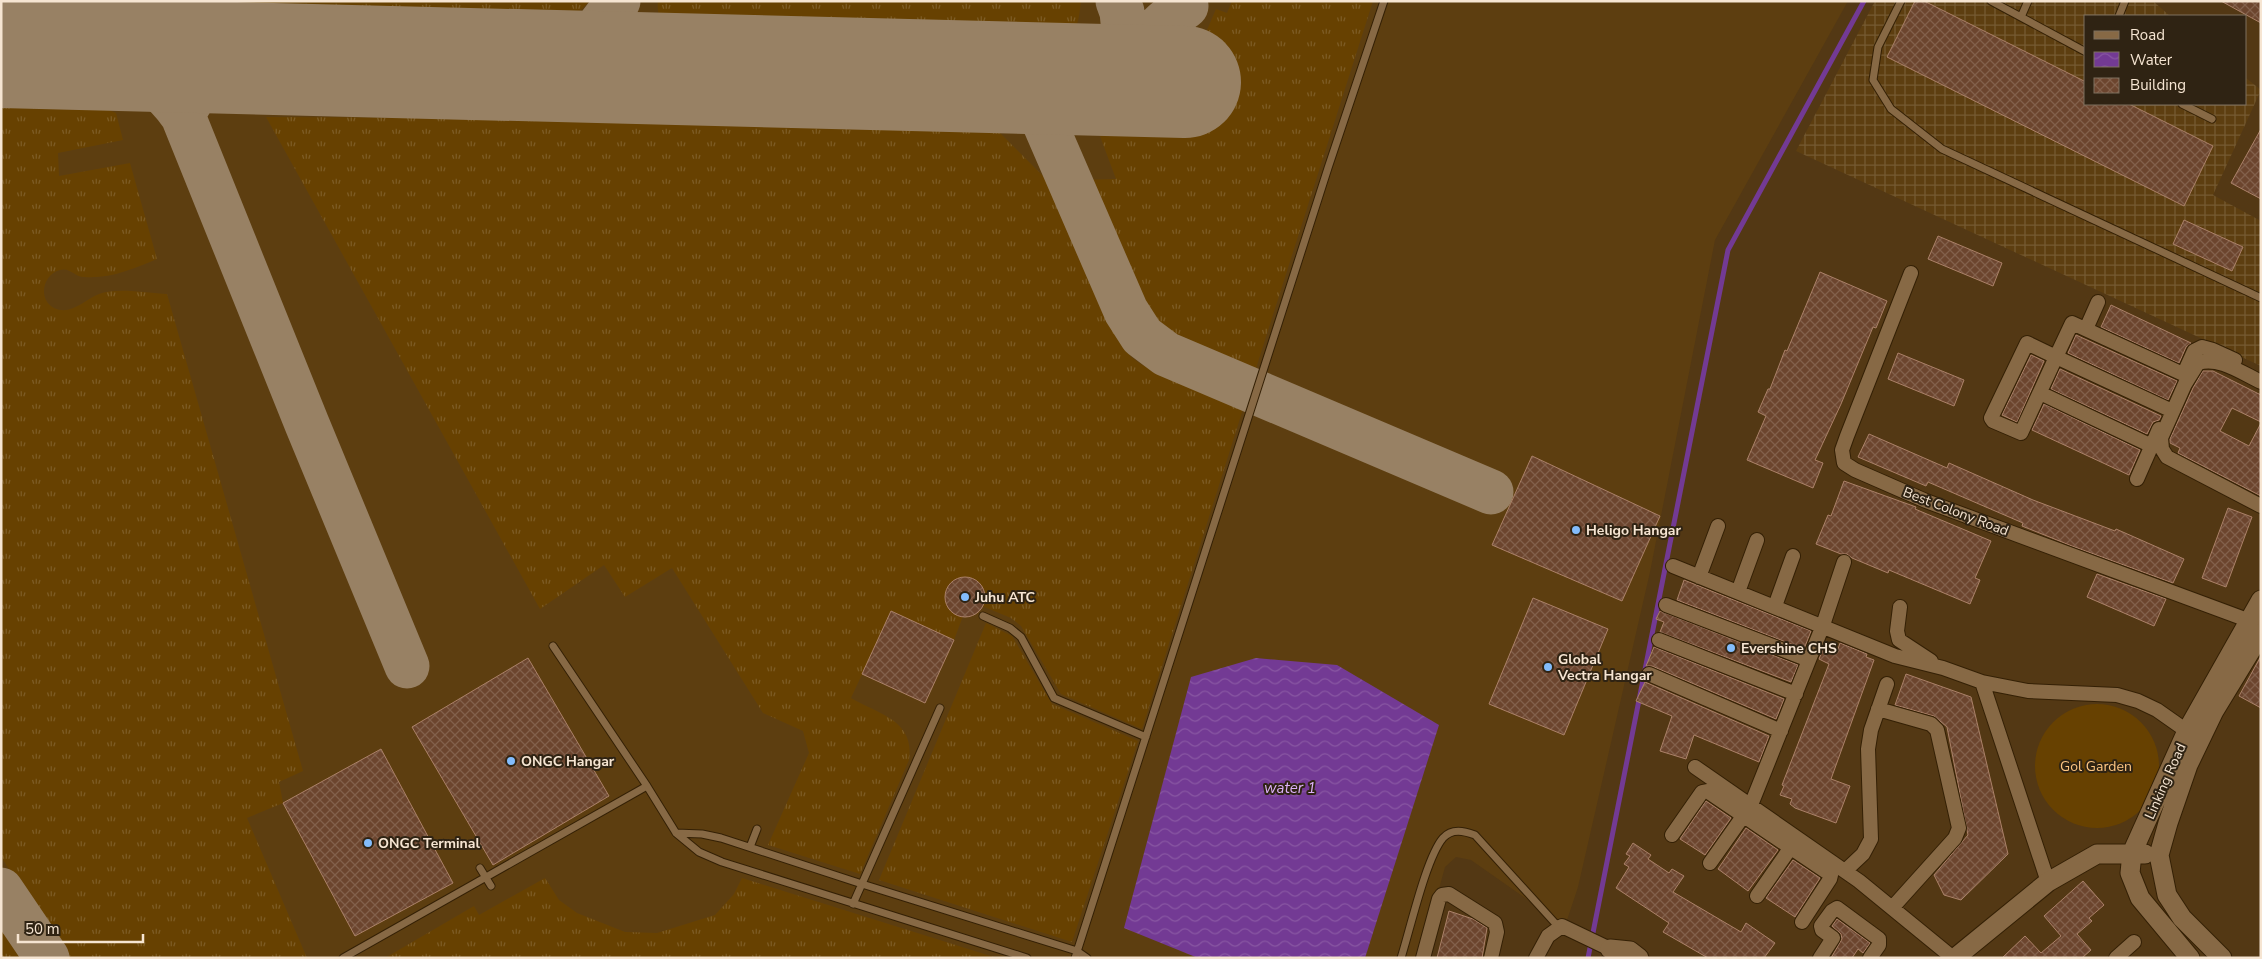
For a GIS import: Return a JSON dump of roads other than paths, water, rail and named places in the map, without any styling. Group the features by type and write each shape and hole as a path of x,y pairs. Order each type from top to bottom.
{"main road":[{"name":"Linking Road","path":"2190,958 2140,898 2130,873 2132,853 2193,735 2257,626 2261,600"},
{"name":"Linking Road","path":"2193,735 2179,790 2159,854 2167,896 2182,918 2222,958"},
{"path":"1954,958 2048,882 2097,854 2159,854"},
{"path":"1609,951 1630,951 1639,958"}],"street":[{"name":"Best Colony Road","path":"1911,273 1842,450 1844,463 1855,470 1926,501 2257,626"},
{"path":"2086,329 2098,302"},
{"path":"2168,409 2056,357 2027,344 1992,420 2021,433 2040,393 2056,357 2071,324 2184,374"},
{"path":"2137,479 2194,351 2202,347 2213,350 2261,373"},
{"path":"2261,382 2216,361 2206,360 2198,363 2185,384 2160,438 2162,449 2167,457 2261,506"},
{"path":"2040,393 2152,446"},
{"path":"1699,577 1718,526"},
{"path":"1738,592 1757,540"},
{"path":"1775,606 1793,556"},
{"path":"1710,863 1748,810 1810,660 1844,562"},
{"path":"1673,566 1823,625 1895,656 1943,668 1982,682 2028,691 2117,695 2138,701 2157,710 2193,735"},
{"path":"1666,605 1810,660"},
{"path":"1900,607 1897,631 1899,640 1943,668"},
{"path":"1659,640 1796,694"},
{"path":"1649,674 1781,731"},
{"path":"1982,682 2048,882"},
{"path":"1845,871 1863,854 1871,839 1872,828 1867,766 1870,740 1881,713 1887,684"},
{"path":"1881,713 1931,724 1937,730 1959,828 1955,838 1889,906"},
{"path":"1695,767 1748,810 1795,843 1845,871 1954,958"},
{"path":"1672,835 1703,790 1748,810"},
{"path":"1757,896 1795,843"},
{"path":"1795,843 1831,876 1802,922"},
{"path":"1889,906 1916,871"},
{"path":"1423,958 1439,899 1445,894 1449,894 1495,923 1497,932 1491,958"},
{"path":"1820,958 1832,938 1822,930 1821,926 1832,911 1837,908 1879,939 1879,945 1870,958"},
{"path":"1536,958 1548,936 1566,928 1609,951"},
{"path":"2116,958 2134,942"}],"lane":[{"path":"1076,954 1328,168 1384,1"},
{"path":"1901,1 1878,47 1873,80 1892,109 1912,127 1942,149 2261,298"},
{"path":"1991,1 2084,51"},
{"path":"2021,17 2028,1"},
{"path":"2119,15 2124,1"},
{"path":"2184,105 2212,120"},
{"path":"983,616 1010,628 1021,637 1054,698 1146,737"},
{"path":"554,646 676,833 699,852 722,862 1027,958"},
{"path":"853,904 940,708"},
{"path":"343,958 647,786"},
{"path":"750,847 757,829"},
{"path":"1401,958 1432,857 1444,837 1454,831 1463,830 1475,835 1555,923 1566,928"},
{"path":"676,833 702,834 750,847 1087,958"},
{"path":"480,868 491,886"}],"water":[{"name":"water 1","path":"1256,658 1337,665 1439,725 1365,958 1198,958 1124,928 1191,677"}],"waterway":[{"path":"1588,958 1728,250 1864,1"}],"place":[{"name":"Heligo Hangar","path":"1576,530"},
{"name":"Juhu ATC","path":"965,597"},
{"name":"Evershine CHS","path":"1731,648"},
{"name":"Global Vectra Hangar","path":"1548,667"},
{"name":"ONGC Hangar","path":"511,761"},
{"name":"ONGC Terminal","path":"368,843"}],"park label":[{"name":"Gol Garden","path":"2096,766"}]}
